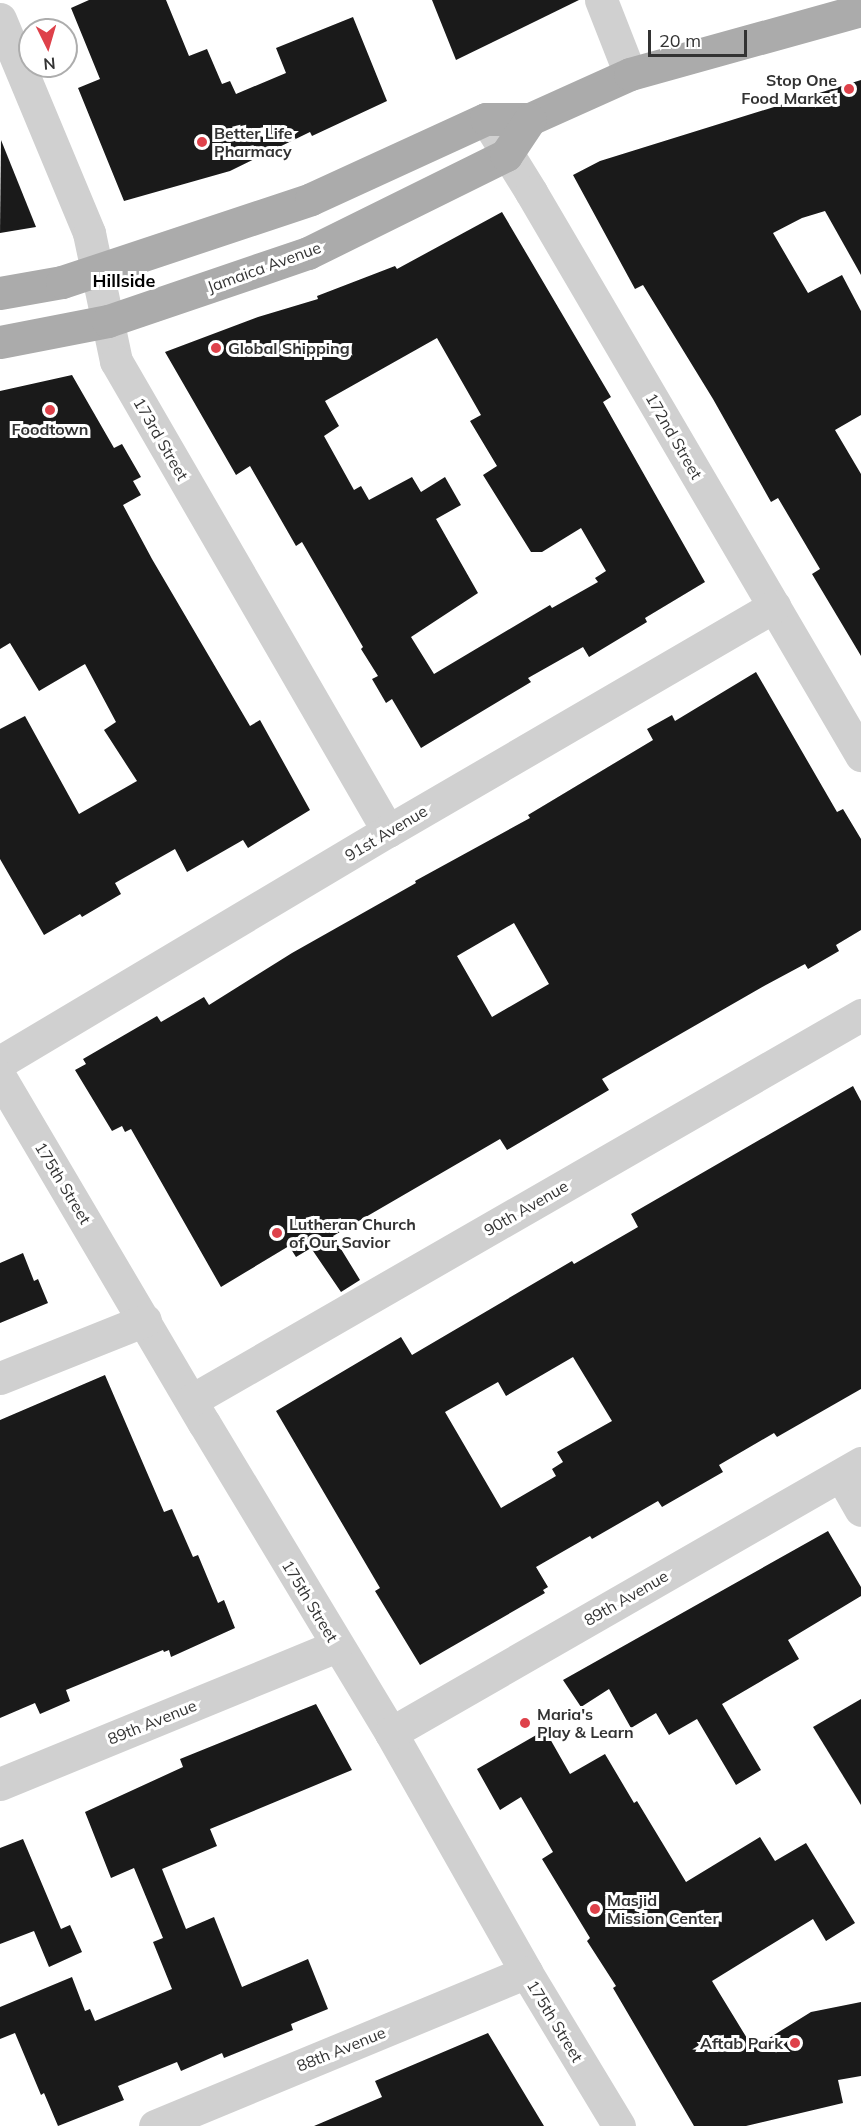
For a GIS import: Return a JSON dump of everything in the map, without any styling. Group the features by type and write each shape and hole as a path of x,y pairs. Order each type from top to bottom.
{"main road":[{"path":"0,293 62,282 311,199 486,118 530,119 630,74 861,9"},
{"name":"Jamaica Avenue","path":"0,342 108,321 308,253 506,155 530,119"}],"street":[{"path":"601,0 630,74"},
{"name":"173rd Street","path":"0,19 88,233 116,361 388,831"},
{"name":"172nd Street","path":"486,118 861,755"},
{"name":"91st Avenue","path":"0,1062 388,831 774,606"},
{"name":"90th Avenue","path":"192,1400 861,1015"},
{"name":"175th Street","path":"0,1077 337,1646 391,1733 526,1972 619,2126"},
{"path":"0,1378 145,1320"},
{"path":"851,1469 861,1510"},
{"name":"89th Avenue","path":"391,1733 851,1469"},
{"name":"89th Avenue","path":"0,1784 337,1646"},
{"name":"88th Avenue","path":"155,2126 526,1972"}],"building":[{"path":"89,0 166,0 189,56 207,49 222,84 230,81 236,94 286,73 276,48 353,17 387,101 312,136 310,132 230,171 124,201 78,88 100,79 78,25 78,18 75,18 71,8"},
{"path":"432,0 579,0 456,60"},
{"path":"861,80 861,275 825,211 802,218 773,233 808,293 842,275 861,311 861,415 835,430 861,474 861,656 812,574 820,569 781,503 778,498 771,502 713,399 643,285 635,289 573,175 600,161"},
{"path":"1,140 36,227 0,233"},
{"path":"502,212 611,397 603,402 705,582 645,618 647,622 589,657 583,647 528,678 531,682 421,748 392,699 386,703 372,679 378,676 302,542 296,546 250,466 236,475 165,352 258,317 318,299 317,296 395,266 397,269","holes":["437,338 481,415 470,421 497,466 483,475 531,552 542,552 581,528 606,571 595,578 598,582 552,608 550,605 434,674 411,637 478,593 436,519 461,505 445,477 421,492 412,477 369,500 361,486 354,490 324,436 339,426 325,401"]},
{"path":"72,375 114,448 122,444 141,477 133,481 141,495 123,505 152,559 250,726 260,720 310,810 248,848 243,840 187,872 175,849 115,883 121,894 82,917 80,914 44,935 0,859 0,729 25,716 79,814 137,781 104,730 116,722 85,664 39,691 10,643 0,649 0,391"},
{"path":"756,672 837,812 843,809 861,839 861,930 836,945 839,951 808,969 805,964 602,1079 609,1090 507,1150 500,1139 333,1236 360,1280 341,1292 311,1248 296,1257 289,1246 221,1287 131,1129 125,1132 122,1126 112,1131 75,1070 86,1064 83,1059 157,1016 161,1022 204,997 209,1005 292,953 416,883 415,881 530,818 528,815 653,740 647,729 672,715 675,721","holes":["514,923 549,984 492,1017 457,956"]},
{"path":"853,1086 861,1101 861,1389 777,1437 774,1433 719,1465 723,1472 662,1507 658,1501 592,1539 590,1536 536,1567 548,1587 543,1590 545,1593 420,1665 375,1591 380,1588 276,1411 401,1337 412,1355 572,1261 574,1264 638,1227 631,1214","holes":["573,1357 612,1421 557,1452 563,1462 552,1469 556,1476 501,1508 445,1412 498,1382 506,1396"]},
{"path":"23,1253 34,1281 38,1279 48,1303 0,1323 0,1263"},
{"path":"105,1375 164,1512 172,1509 193,1557 198,1555 218,1603 224,1600 235,1628 171,1657 169,1650 164,1652 163,1650 66,1690 70,1701 40,1714 35,1703 0,1718 0,1420"},
{"path":"828,1531 861,1587 861,1596 788,1640 799,1659 722,1704 761,1770 736,1785 697,1719 669,1735 656,1713 631,1728 609,1689 581,1707 563,1680"},
{"path":"861,1699 861,1805 813,1727"},
{"path":"316,1704 352,1770 210,1829 217,1846 162,1869 186,1929 214,1917 242,1987 308,1959 328,2009 291,2024 293,2030 224,2058 222,2053 181,2071 177,2062 118,2086 124,2100 58,2126 44,2093 41,2095 15,2033 0,2039 0,2007 72,1977 85,2011 90,2009 95,2021 172,1989 153,1942 163,1938 134,1868 111,1878 85,1812 183,1767 180,1759"},
{"path":"545,1730 570,1774 605,1754 634,1803 637,1801 686,1882 760,1837 775,1861 806,1843 855,1923 826,1941 813,1919 712,1981 753,2048 811,2012 861,2002 861,2076 838,2080 843,2103 746,2126 694,2126 613,1988 616,1986 587,1941 590,1938 542,1859 553,1852 521,1797 500,1810 477,1769"},
{"path":"23,1839 61,1929 70,1925 82,1952 49,1967 34,1931 0,1944 0,1848"},
{"path":"488,2033 544,2126 314,2126 382,2097 375,2081"}],"place":[{"name":"Stop One Food Market","path":"849,89"},
{"name":"Better Life Pharmacy","path":"202,142"},
{"name":"Global Shipping","path":"216,348"},
{"name":"Foodtown","path":"50,410"},
{"name":"Lutheran Church of Our Savior","path":"277,1233"},
{"name":"Maria's Play & Learn","path":"525,1723"},
{"name":"Masjid Mission Center","path":"595,1909"},
{"name":"Aftab Park","path":"795,2043"}],"district":[{"name":"Hillside","path":"124,281"}]}
